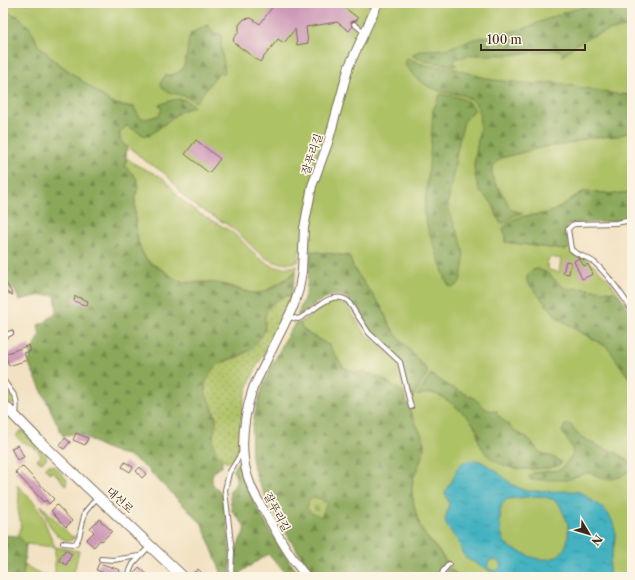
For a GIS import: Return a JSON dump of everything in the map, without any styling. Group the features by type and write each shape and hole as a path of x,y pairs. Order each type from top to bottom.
{"street":[{"name":"잘푸리길","path":"307,577 286,550 251,486 246,471 243,450 245,424 253,388 289,317 299,289 302,271 304,228 312,186 328,143 349,66 378,3"},
{"name":"대선로","path":"3,404 70,476 95,500 143,553 174,577"},
{"name":"대선로","path":"39,441 183,577"}],"lane":[{"path":"354,24 364,32"},
{"path":"632,220 616,223 575,224 568,229 571,249 586,256 602,270 614,283 632,310"},
{"path":"289,317 298,319 327,300 337,297 344,299 348,302 369,333 400,362 411,407"},
{"path":"3,337 12,333"},
{"path":"3,380 16,396 16,417"},
{"name":"잘푸리길","path":"231,577 232,552 225,490 229,473 243,450"},
{"name":"대선로","path":"64,543 73,544 78,540 85,512 95,500"},
{"path":"100,559 113,560 143,553"},
{"path":"127,577 143,553"},
{"path":"442,577 443,571 449,564"}],"green space":[{"path":"3,3 632,3 632,192 613,194 588,191 580,193 549,213 524,216 503,230 506,234 505,242 564,250 569,248 585,258 598,270 610,282 621,297 614,292 577,288 569,289 563,287 547,273 527,282 557,317 573,328 607,347 632,382 632,577 461,577 455,572 421,529 417,517 412,486 414,476 423,455 424,442 414,422 410,408 416,391 398,338 387,320 383,309 353,267 349,256 299,250 298,262 283,263 271,261 263,256 236,231 187,199 164,173 144,160 123,143 119,137 120,132 126,126 134,107 112,103 55,61 38,45 31,29 18,16 3,11","holes":["551,257 561,259 559,272 549,270 547,264"]},
{"path":"597,3 632,3 632,26 603,32 586,39 577,44 562,57 562,52 560,50 506,55 470,55 455,59 454,62 456,66 423,61 413,56 413,54 422,50 445,49 475,39 523,29 562,13"},
{"path":"3,11 18,16 31,29 38,45 55,61 112,103 134,107 141,117 146,119 159,115 162,108 159,105 172,100 180,99 193,105 193,107 181,111 149,136 143,135 127,126 119,134 120,140 127,148 125,166 135,176 138,183 135,208 138,241 144,256 154,266 182,282 216,283 251,293 269,290 296,271 291,296 285,296 265,316 265,326 260,341 248,351 224,361 212,408 217,423 215,432 218,454 222,459 222,467 213,473 212,482 221,492 224,500 229,538 230,577 219,577 221,572 202,524 146,468 133,458 110,450 76,433 63,436 29,364 31,351 40,336 38,325 45,322 57,311 55,295 41,295 19,300 15,291 7,286 3,278"},
{"path":"208,25 214,33 221,34 225,72 224,75 220,71 196,102 188,97 166,91 161,85 161,81 166,75 174,74 180,71 186,60 191,33"},
{"path":"407,58 425,65 451,68 493,80 537,84 552,82 617,94 632,95 632,131 618,136 589,138 564,145 543,147 502,158 493,167 492,176 512,210 523,213 515,215 504,223 500,223 492,203 480,192 475,176 474,165 480,128 479,111 476,104 472,100 462,95 439,91 429,87 416,78 405,65 405,59"},
{"path":"440,94 469,102 475,110 464,122 448,202 450,214 462,244 464,255 460,280 456,286 450,287 446,280 428,229 424,213 433,110"},
{"path":"127,158 164,179 188,205 200,214 233,233 265,262 276,267 297,266 296,271 262,293 251,293 227,285 205,282 183,282 173,278 148,261 142,252 138,241 136,224 135,198 137,191 135,177 125,166"},
{"path":"588,191 613,194 632,192 632,219 569,224 567,227 569,248 564,250 505,242 506,236 503,229 512,220 524,216 543,214 554,210 578,195"},
{"path":"311,251 349,256 353,267 383,309 393,331 428,371 411,400 402,363 390,348 373,335 347,298 341,295 334,295 322,299 301,315 297,316 306,293"},
{"path":"538,269 547,273 563,287 569,289 577,288 614,292 621,297 632,313 632,382 607,347 573,328 557,317 527,282 529,272"},
{"path":"285,296 291,296 286,310 252,376 247,390 243,404 236,456 233,461 230,462 223,460 215,450 213,444 216,418 205,389 208,378 214,368 218,365 248,352 255,345 264,332 267,310 275,302"},
{"path":"334,300 344,304 363,331 395,360 400,371 404,393 384,380 365,371 356,373 343,367 329,345 309,334 302,328 300,323"},
{"path":"296,323 300,323 302,328 309,334 329,345 343,367 356,373 365,371 384,380 404,393 424,444 423,453 412,484 413,502 423,532 447,564 441,571 439,577 317,577 291,541 263,492 256,476 251,446 254,416 269,373 284,341"},
{"path":"431,374 449,386 474,398 486,409 498,411 496,413 514,430 530,440 539,452 555,458 562,463 546,468 519,469 502,465 495,461 483,450 479,442 476,429 472,423 457,408 445,399 433,393 417,396"},
{"path":"3,386 13,396 15,401 13,404 10,404 3,396"},
{"path":"565,425 571,425 580,436 602,448 615,452 632,464 632,469 620,477 612,479 604,479 591,473 583,474 567,480 531,480 529,476 533,473 558,470 562,468 572,457 573,452 571,445 562,431"},
{"path":"23,430 47,454 46,459 43,462 39,462 37,460 41,456 34,447 17,438 17,434"},
{"path":"239,461 244,480 257,507 282,551 302,577 290,577 268,554 241,572 242,577 233,577 236,548 245,528 232,511 229,491 234,487 236,482 233,471"},
{"path":"49,465 55,466 67,480 66,486 53,471 50,474 45,468"},
{"path":"17,485 35,503 41,513 55,547 26,544 18,536 21,526 18,510 19,495"},
{"path":"314,497 328,501 321,517 310,512 307,508 308,501"},
{"path":"41,505 71,536 76,536 74,539 67,541 60,538 56,534 47,520"},
{"path":"3,535 18,536 26,544 23,577 3,577"},
{"path":"55,547 79,551 73,577 55,577"},
{"path":"24,565 47,577 23,577"},
{"path":"448,567 454,573 461,577 443,577"}],"water":[{"path":"468,461 480,461 495,470 513,485 526,491 577,491 596,503 607,513 613,524 615,534 609,570 611,577 571,577 567,575 564,577 500,577 467,559 462,552 459,543 446,525 445,520 449,503 445,493 458,466","holes":["537,496 549,498 558,503 567,520 568,537 566,545 562,552 550,559 534,558 510,547 504,541 501,531 500,511 504,502 508,499","490,560 498,561 501,566 500,568 496,571 490,570 487,566"]}],"building":[{"path":"275,3 344,3 345,8 358,18 356,21 351,22 352,27 349,31 337,22 306,27 308,43 297,45 295,29 284,43 278,39 260,62 233,42 233,39 239,32 239,25 244,19 251,18 260,24"},
{"path":"196,140 220,159 209,173 185,154"},
{"path":"579,258 584,266 588,264 593,274 582,279 574,261"},
{"path":"566,261 571,262 569,274 563,273"},
{"path":"3,278 13,295 3,291"},
{"path":"75,296 88,301 87,306 74,301"},
{"path":"29,345 31,351 24,353 27,360 9,366 5,354"},
{"path":"76,433 88,438 85,445 73,440"},
{"path":"65,438 70,442 64,449 59,446"},
{"path":"18,445 24,457 17,460 11,448"},
{"path":"125,462 133,467 130,472 122,467"},
{"path":"22,466 54,499 49,504 46,500 44,502 15,472"},
{"path":"140,467 146,474 142,478 136,471"},
{"path":"57,505 72,521 66,527 51,511"},
{"path":"99,519 112,531 102,541 100,540 94,547 86,540 94,532 90,528"},
{"path":"65,550 72,554 66,565 59,560"},
{"path":"99,563 120,570 117,577 96,570"},
{"path":"139,567 150,577 131,577"},
{"path":"198,569 206,577 191,577"}]}
